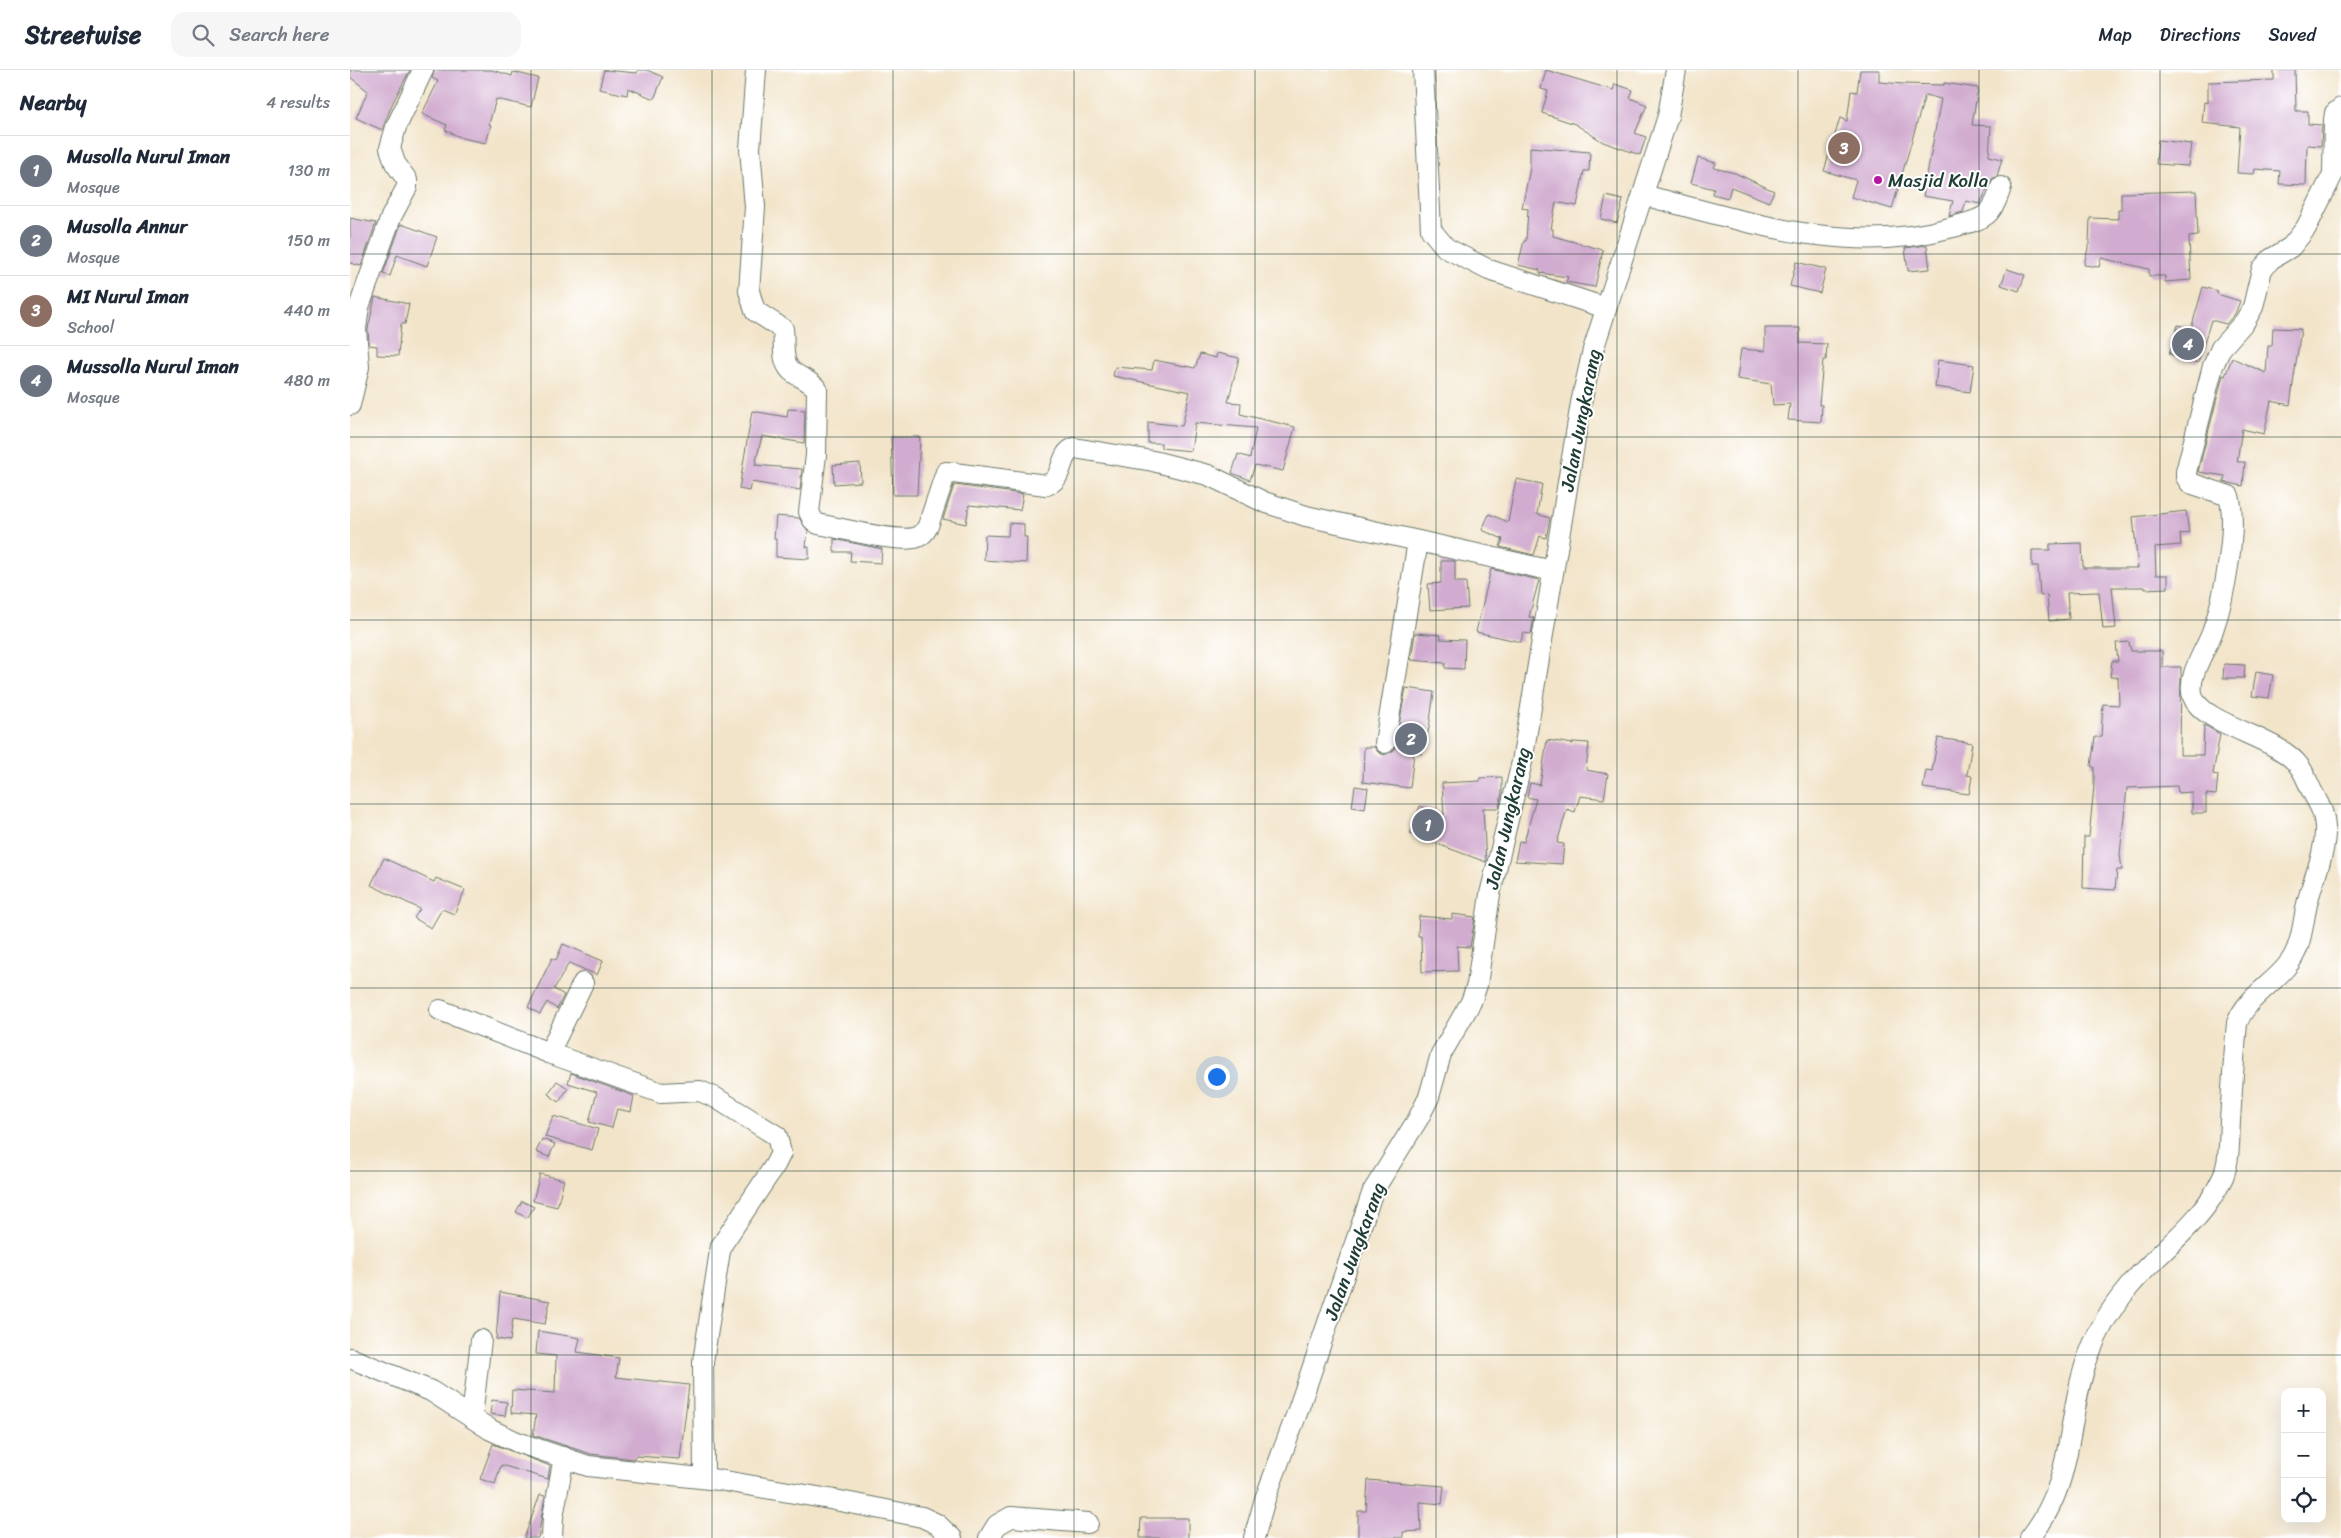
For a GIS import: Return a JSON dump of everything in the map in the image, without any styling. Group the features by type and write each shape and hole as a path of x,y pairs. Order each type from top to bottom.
{"street":[{"path":"350,405 359,366 356,329 359,307 391,217 407,186 407,180 394,163 390,148 396,127 423,70"},
{"path":"756,70 750,149 755,207 749,292 754,311 783,329 787,366 792,372 811,382 817,389 816,455 809,512 813,520 818,524 899,538 916,538 924,533 928,526 946,472 1046,485 1053,484 1057,479 1067,454 1074,448 1153,461 1208,475 1264,502 1306,516 1553,572"},
{"path":"1423,70 1431,230 1446,248 1489,270 1606,308"},
{"name":"Jalan Jungkarang","path":"1254,1538 1265,1499 1297,1413 1373,1191 1418,1119 1429,1097 1441,1054 1471,1002 1477,985 1490,894 1522,762 1581,403 1593,350 1668,116 1676,70"},
{"path":"2030,1538 2054,1502 2061,1482 2088,1357 2105,1320 2128,1288 2180,1238 2209,1202 2223,1176 2228,1147 2236,1023 2241,1011 2286,968 2295,955 2308,900 2323,852 2324,813 2299,765 2281,749 2202,711 2193,697 2194,676 2213,632 2220,606 2231,536 2231,504 2229,496 2190,483 2186,477 2186,472 2213,366 2222,348 2246,321 2253,307 2262,269 2271,259 2291,247 2306,228 2333,174 2334,120 2335,113 2341,108"},
{"path":"1643,195 1770,227 1837,238 1885,239 1934,232 1980,219 1990,214 2001,186"},
{"path":"1385,743 1418,541"},
{"path":"549,1053 583,983"},
{"path":"440,1010 549,1053 661,1093 700,1091 716,1098 777,1136 780,1145 778,1159 721,1246 703,1362 704,1478"},
{"path":"472,1417 481,1340"},
{"path":"350,1358 430,1391 491,1430 517,1442 588,1466 704,1478 835,1500 922,1518 937,1524 952,1538"},
{"path":"552,1538 553,1517 564,1458"},
{"path":"989,1538 997,1525 1011,1518 1088,1522"}],"building":[{"path":"350,70 410,70 393,102 382,130 356,118 368,91 350,77"},
{"path":"435,70 492,70 512,76 513,72 538,78 531,107 496,99 486,143 462,138 445,130 447,125 422,114 438,81 432,78"},
{"path":"604,70 637,73 638,70 647,70 663,77 654,99 628,88 627,95 599,89"},
{"path":"1546,70 1613,90 1615,84 1633,90 1630,98 1647,105 1635,133 1646,137 1640,155 1603,142 1575,124 1542,113 1548,91 1541,89"},
{"path":"1860,70 1879,70 1879,82 1944,85 1944,83 1978,88 1972,125 1991,126 1989,156 2002,159 1997,176 1992,179 1980,204 1966,201 1963,212 1949,216 1953,201 1923,196 1941,99 1925,95 1892,209 1851,197 1856,180 1824,171 1840,118 1847,121 1851,91 1857,92"},
{"path":"2274,70 2295,70 2296,111 2308,111 2308,124 2322,125 2321,146 2307,145 2306,185 2279,184 2280,171 2255,169 2254,174 2237,173 2240,127 2202,123 2204,102 2208,103 2208,82 2274,80"},
{"path":"2158,140 2191,144 2188,166 2156,164"},
{"path":"1530,147 1590,152 1589,171 1584,171 1577,206 1556,202 1551,229 1553,229 1553,236 1603,250 1595,287 1566,282 1568,277 1540,273 1540,270 1518,265 1524,241 1526,241 1528,209 1522,208 1530,168"},
{"path":"1698,158 1716,163 1714,168 1735,173 1774,191 1769,202 1731,187 1728,198 1712,194 1714,189 1691,183"},
{"path":"2196,191 2198,236 2189,237 2191,280 2165,282 2165,276 2149,276 2149,269 2101,258 2099,267 2084,265 2089,244 2090,218 2118,219 2118,210 2121,210 2121,193"},
{"path":"1606,196 1623,200 1617,223 1601,219"},
{"path":"350,218 376,223 361,266 350,263"},
{"path":"401,224 437,237 427,266 397,255 390,276 383,274"},
{"path":"1927,245 1930,269 1908,271 1905,248"},
{"path":"1796,262 1826,269 1820,293 1790,286"},
{"path":"2007,269 2025,275 2019,291 2001,285"},
{"path":"2203,287 2218,291 2217,294 2240,301 2235,314 2226,324 2211,320 2198,363 2169,354 2178,325 2191,329"},
{"path":"375,297 409,304 405,324 401,324 398,356 377,355 377,346 369,345 368,329"},
{"path":"1765,328 1800,328 1800,343 1827,344 1826,360 1823,360 1819,405 1822,405 1821,422 1788,420 1790,404 1773,405 1771,384 1737,379 1741,349 1765,351"},
{"path":"2273,328 2301,329 2290,405 2271,401 2264,434 2242,429 2237,462 2245,462 2243,486 2224,482 2225,476 2198,472 2223,375 2225,376 2232,358 2266,373 2268,346 2272,346"},
{"path":"1217,353 1239,358 1228,402 1241,403 1240,414 1295,427 1283,471 1255,465 1250,480 1232,473 1238,454 1250,458 1256,428 1195,423 1191,451 1161,448 1161,443 1148,443 1148,422 1182,426 1190,392 1113,376 1115,367 1152,370 1154,360 1195,368 1200,354 1216,358"},
{"path":"1938,360 1974,365 1970,392 1935,387"},
{"path":"788,409 805,410 804,443 762,436 755,465 802,469 800,490 751,482 749,491 739,489 752,411 787,417"},
{"path":"891,437 920,437 917,495 893,495"},
{"path":"860,463 861,482 834,484 833,465"},
{"path":"1516,479 1542,484 1537,514 1550,518 1546,538 1540,536 1534,555 1500,547 1503,539 1482,530 1489,514 1508,522"},
{"path":"954,485 1023,494 1020,510 969,505 966,524 943,519"},
{"path":"2186,511 2189,533 2180,534 2181,545 2155,547 2156,575 2168,575 2168,588 2112,587 2116,628 2103,629 2099,592 2067,593 2069,619 2049,621 2047,595 2040,596 2038,566 2032,566 2032,550 2050,550 2050,544 2082,543 2083,568 2138,568 2133,517"},
{"path":"776,516 799,518 808,531 806,547 809,547 809,559 776,557 776,539 774,539"},
{"path":"1009,523 1024,524 1024,537 1027,537 1026,563 984,560 985,535 1008,536"},
{"path":"834,539 882,549 881,563 850,561 851,552 834,552"},
{"path":"1441,561 1455,561 1455,582 1466,582 1468,608 1430,610 1428,584 1441,583"},
{"path":"1491,569 1539,580 1529,617 1534,618 1531,634 1523,633 1521,642 1476,632"},
{"path":"1415,633 1441,635 1440,639 1465,640 1464,669 1445,668 1445,663 1411,660"},
{"path":"2129,642 2131,651 2162,651 2162,667 2181,667 2180,755 2203,755 2204,725 2220,734 2213,774 2218,775 2216,795 2206,794 2206,813 2192,813 2192,792 2178,793 2177,786 2127,788 2120,854 2122,870 2117,870 2115,890 2083,888 2084,837 2089,837 2094,786 2094,767 2091,766 2095,737 2101,737 2103,704 2119,705 2118,677 2110,677 2112,661 2118,661 2116,643"},
{"path":"2224,664 2245,665 2244,678 2223,678"},
{"path":"2256,672 2273,675 2269,698 2252,696"},
{"path":"1406,688 1434,692 1429,728 1422,754 1414,752 1410,788 1363,782 1364,747 1374,747 1384,755 1394,750"},
{"path":"1938,738 1972,743 1967,775 1972,776 1969,794 1923,788 1926,770 1932,771"},
{"path":"1547,740 1573,744 1573,742 1589,743 1586,770 1608,774 1604,799 1580,796 1575,812 1567,809 1557,843 1564,844 1562,864 1515,861 1519,841 1524,842 1536,799 1527,797 1530,783 1540,785"},
{"path":"1502,777 1502,793 1499,808 1483,808 1486,862 1410,834 1420,806 1444,815 1442,783 1480,781 1480,778"},
{"path":"1355,786 1368,788 1365,809 1352,807"},
{"path":"384,858 434,882 436,878 465,890 454,914 442,909 431,928 414,918 420,909 371,885"},
{"path":"1452,914 1475,917 1470,947 1457,946 1458,971 1422,972 1421,936 1418,936 1419,916 1452,919"},
{"path":"563,944 603,961 597,975 569,963 554,989 564,995 557,1009 547,1002 540,1014 528,1007 552,958 556,960"},
{"path":"571,1073 634,1096 631,1112 617,1109 612,1128 589,1122 597,1092 568,1083"},
{"path":"557,1081 568,1088 559,1102 548,1094"},
{"path":"553,1116 598,1129 592,1150 545,1137"},
{"path":"542,1139 555,1144 549,1157 536,1152"},
{"path":"540,1174 564,1180 557,1207 533,1201"},
{"path":"522,1201 534,1207 527,1218 516,1212"},
{"path":"500,1292 550,1301 545,1324 513,1319 510,1341 496,1339"},
{"path":"538,1331 580,1338 577,1352 619,1358 616,1377 689,1385 680,1459 635,1456 634,1459 591,1454 533,1435 536,1415 511,1413 512,1390 555,1393 556,1356 536,1354"},
{"path":"492,1400 507,1402 505,1416 490,1414"},
{"path":"493,1444 550,1466 548,1479 501,1465 495,1484 480,1479"},
{"path":"1368,1480 1444,1486 1442,1504 1420,1502 1421,1531 1403,1532 1403,1538 1358,1538 1358,1511 1366,1511"},
{"path":"540,1495 545,1496 538,1538 524,1538"},
{"path":"1141,1518 1188,1518 1188,1538 1140,1538"}],"place":[{"name":"MI Nurul Iman","path":"1844,148"},
{"name":"Masjid Kolla","path":"1878,180"},
{"name":"Mussolla Nurul Iman","path":"2188,344"},
{"name":"Musolla Annur","path":"1411,739"},
{"name":"Musolla Nurul Iman","path":"1428,825"}]}
